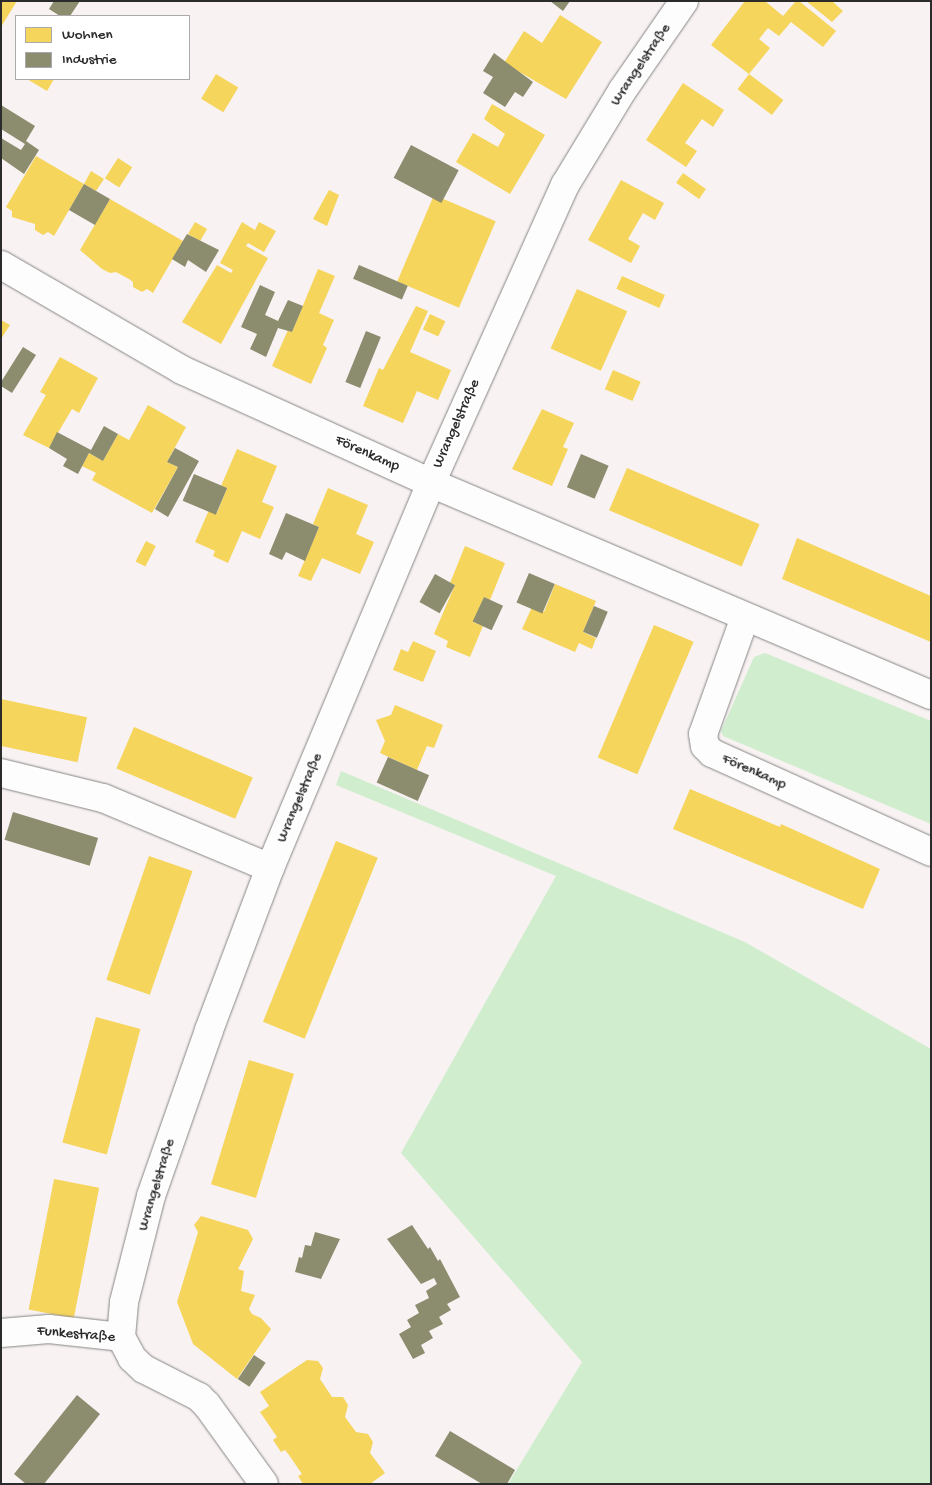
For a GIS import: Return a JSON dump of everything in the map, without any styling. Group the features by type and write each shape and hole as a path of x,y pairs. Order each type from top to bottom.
{"street":[{"name":"Wrangelstraße","path":"121,1337 124,1302 151,1196 270,868 431,483 565,185 622,91 684,1"},
{"name":"Förenkamp","path":"1,266 182,370 431,483 931,695"},
{"name":"Förenkamp","path":"745,617 703,734 704,746 712,753 931,852"},
{"path":"1,773 102,798 270,868"},
{"name":"Funkestraße","path":"1,1333 49,1330 121,1337 132,1358 144,1369 200,1397 264,1484"}],"green space":[{"path":"765,653 931,721 931,824 723,736 721,731 754,657"},
{"path":"341,771 745,942 931,1049 931,1484 508,1484 582,1362 401,1153 556,876 336,785"}],"building: Wohnen":[{"path":"1,1 17,1 1,27"},
{"path":"745,1 765,1 783,16 796,1 799,1 836,31 823,47 791,22 779,36 768,28 759,39 770,48 749,74 711,45"},
{"path":"806,1 832,1 843,11 832,22"},
{"path":"560,15 602,42 566,99 504,63 524,31 542,43"},
{"path":"216,74 238,87 223,112 201,99"},
{"path":"749,74 783,100 772,115 738,89"},
{"path":"29,80 53,80 47,91"},
{"path":"683,83 724,110 713,127 702,119 685,143 697,151 686,167 646,140"},
{"path":"492,104 545,135 510,194 456,162 473,133 498,147 505,134 484,119"},
{"path":"36,156 84,184 54,236 48,232 43,235 35,230 35,224 12,217 12,211 6,207"},
{"path":"118,158 132,167 119,187 105,178"},
{"path":"91,171 104,179 96,191 84,184"},
{"path":"683,173 706,189 699,199 676,183"},
{"path":"621,180 664,203 655,220 643,213 628,239 640,246 631,263 588,240"},
{"path":"329,190 339,195 327,226 313,219"},
{"path":"434,195 496,221 459,308 397,282"},
{"path":"110,199 183,241 153,293 147,289 142,292 133,287 133,282 129,279 116,272 110,273 102,269 80,250"},
{"path":"195,222 207,229 200,241 188,234"},
{"path":"242,222 255,230 259,222 276,231 264,252 248,243 246,246 268,258 221,344 182,322 217,265 231,273 233,270 220,263"},
{"path":"318,269 335,276 319,313 334,320 323,345 327,348 311,384 272,366 288,330 292,332"},
{"path":"622,276 665,295 659,308 616,289"},
{"path":"577,289 627,311 601,371 551,348"},
{"path":"416,306 428,311 410,352 451,370 438,400 417,391 403,423 363,406 379,368 383,370"},
{"path":"430,314 445,321 438,337 423,329"},
{"path":"1,320 10,325 1,339"},
{"path":"60,357 98,378 79,413 72,409 49,448 23,435 46,395 40,392"},
{"path":"613,370 641,382 632,401 605,389"},
{"path":"148,405 186,427 167,462 178,467 152,513 92,480 96,473 82,466 89,453 103,461 118,434 129,440"},
{"path":"542,409 574,423 563,447 568,449 552,486 512,469"},
{"path":"237,449 277,466 262,502 274,507 260,539 242,531 228,563 213,556 215,551 195,542 209,510 217,513 227,488 221,486"},
{"path":"627,468 760,524 742,567 609,510"},
{"path":"328,488 368,505 356,534 374,542 360,574 322,558 311,581 298,576 319,527 313,524"},
{"path":"797,538 931,596 931,642 782,579"},
{"path":"146,541 156,546 145,566 136,561"},
{"path":"465,546 505,563 490,600 484,597 473,622 483,626 470,657 446,647 448,641 434,634 455,585 450,583"},
{"path":"555,584 596,601 583,632 596,638 592,649 579,643 575,652 522,629 532,607 544,612"},
{"path":"654,625 694,642 637,774 598,758"},
{"path":"413,641 436,651 423,682 393,670 401,649 408,652"},
{"path":"1,699 87,717 78,762 1,746"},
{"path":"395,705 443,725 434,748 427,746 417,770 380,753 385,741 376,720 391,715"},
{"path":"134,727 253,777 235,819 116,768"},
{"path":"690,789 780,827 781,824 880,869 863,909 673,829"},
{"path":"336,841 378,858 305,1039 263,1022"},
{"path":"149,856 192,871 150,995 106,980"},
{"path":"96,1017 140,1029 107,1154 62,1143"},
{"path":"249,1060 294,1074 256,1198 211,1184"},
{"path":"54,1179 99,1188 74,1318 29,1310"},
{"path":"201,1216 248,1230 253,1239 238,1269 244,1271 241,1291 255,1295 249,1309 252,1314 261,1318 271,1329 237,1379 193,1344 177,1302 198,1232 194,1225"},
{"path":"307,1360 318,1361 323,1368 320,1379 332,1397 343,1397 348,1405 345,1417 356,1432 368,1434 373,1442 370,1453 385,1473 370,1484 303,1484 298,1476 302,1474 285,1450 281,1452 273,1440 277,1437 260,1412 269,1406 260,1392"}],"building: Industrie":[{"path":"54,1 80,1 71,15 58,15 49,9"},
{"path":"550,1 570,1 563,11"},
{"path":"494,53 533,82 523,97 515,92 505,107 483,93 493,77 483,71"},
{"path":"1,105 35,126 26,141 39,150 24,174 1,158 1,138 21,150 25,144 1,129"},
{"path":"411,145 459,170 441,203 394,178"},
{"path":"84,184 110,199 95,225 69,210"},
{"path":"187,234 219,250 206,272 188,260 185,267 172,259"},
{"path":"359,265 408,286 402,300 353,279"},
{"path":"260,285 275,292 265,315 278,321 288,300 303,306 292,332 278,328 266,357 250,349 257,334 241,327"},
{"path":"366,331 381,337 360,388 345,382"},
{"path":"23,347 36,355 12,393 1,386 1,382"},
{"path":"104,426 118,434 103,461 89,453 78,474 63,466 67,459 49,448 57,432 91,450"},
{"path":"175,448 199,461 168,517 155,509 178,467 167,462"},
{"path":"581,454 609,466 595,499 567,487"},
{"path":"194,474 227,488 216,515 183,501"},
{"path":"286,513 319,527 305,561 286,552 282,560 269,554"},
{"path":"529,573 555,584 542,613 516,602"},
{"path":"435,574 455,585 440,613 419,602"},
{"path":"484,597 503,606 492,630 473,621"},
{"path":"594,606 608,612 597,638 583,632"},
{"path":"388,757 429,775 418,801 377,783"},
{"path":"13,812 98,838 90,866 5,840"},
{"path":"412,1225 428,1249 430,1247 438,1261 440,1259 460,1297 447,1304 451,1310 439,1317 443,1324 429,1331 433,1338 421,1345 425,1353 413,1359 399,1334 411,1327 407,1320 419,1313 415,1305 429,1298 426,1291 437,1284 434,1278 421,1284 387,1239"},
{"path":"315,1232 340,1239 321,1279 295,1272 299,1257 302,1258 305,1245 311,1246"},
{"path":"254,1355 266,1363 249,1387 238,1379"},
{"path":"77,1395 100,1414 44,1484 26,1484 14,1474"},
{"path":"450,1431 515,1470 507,1484 482,1484 435,1456"}]}
